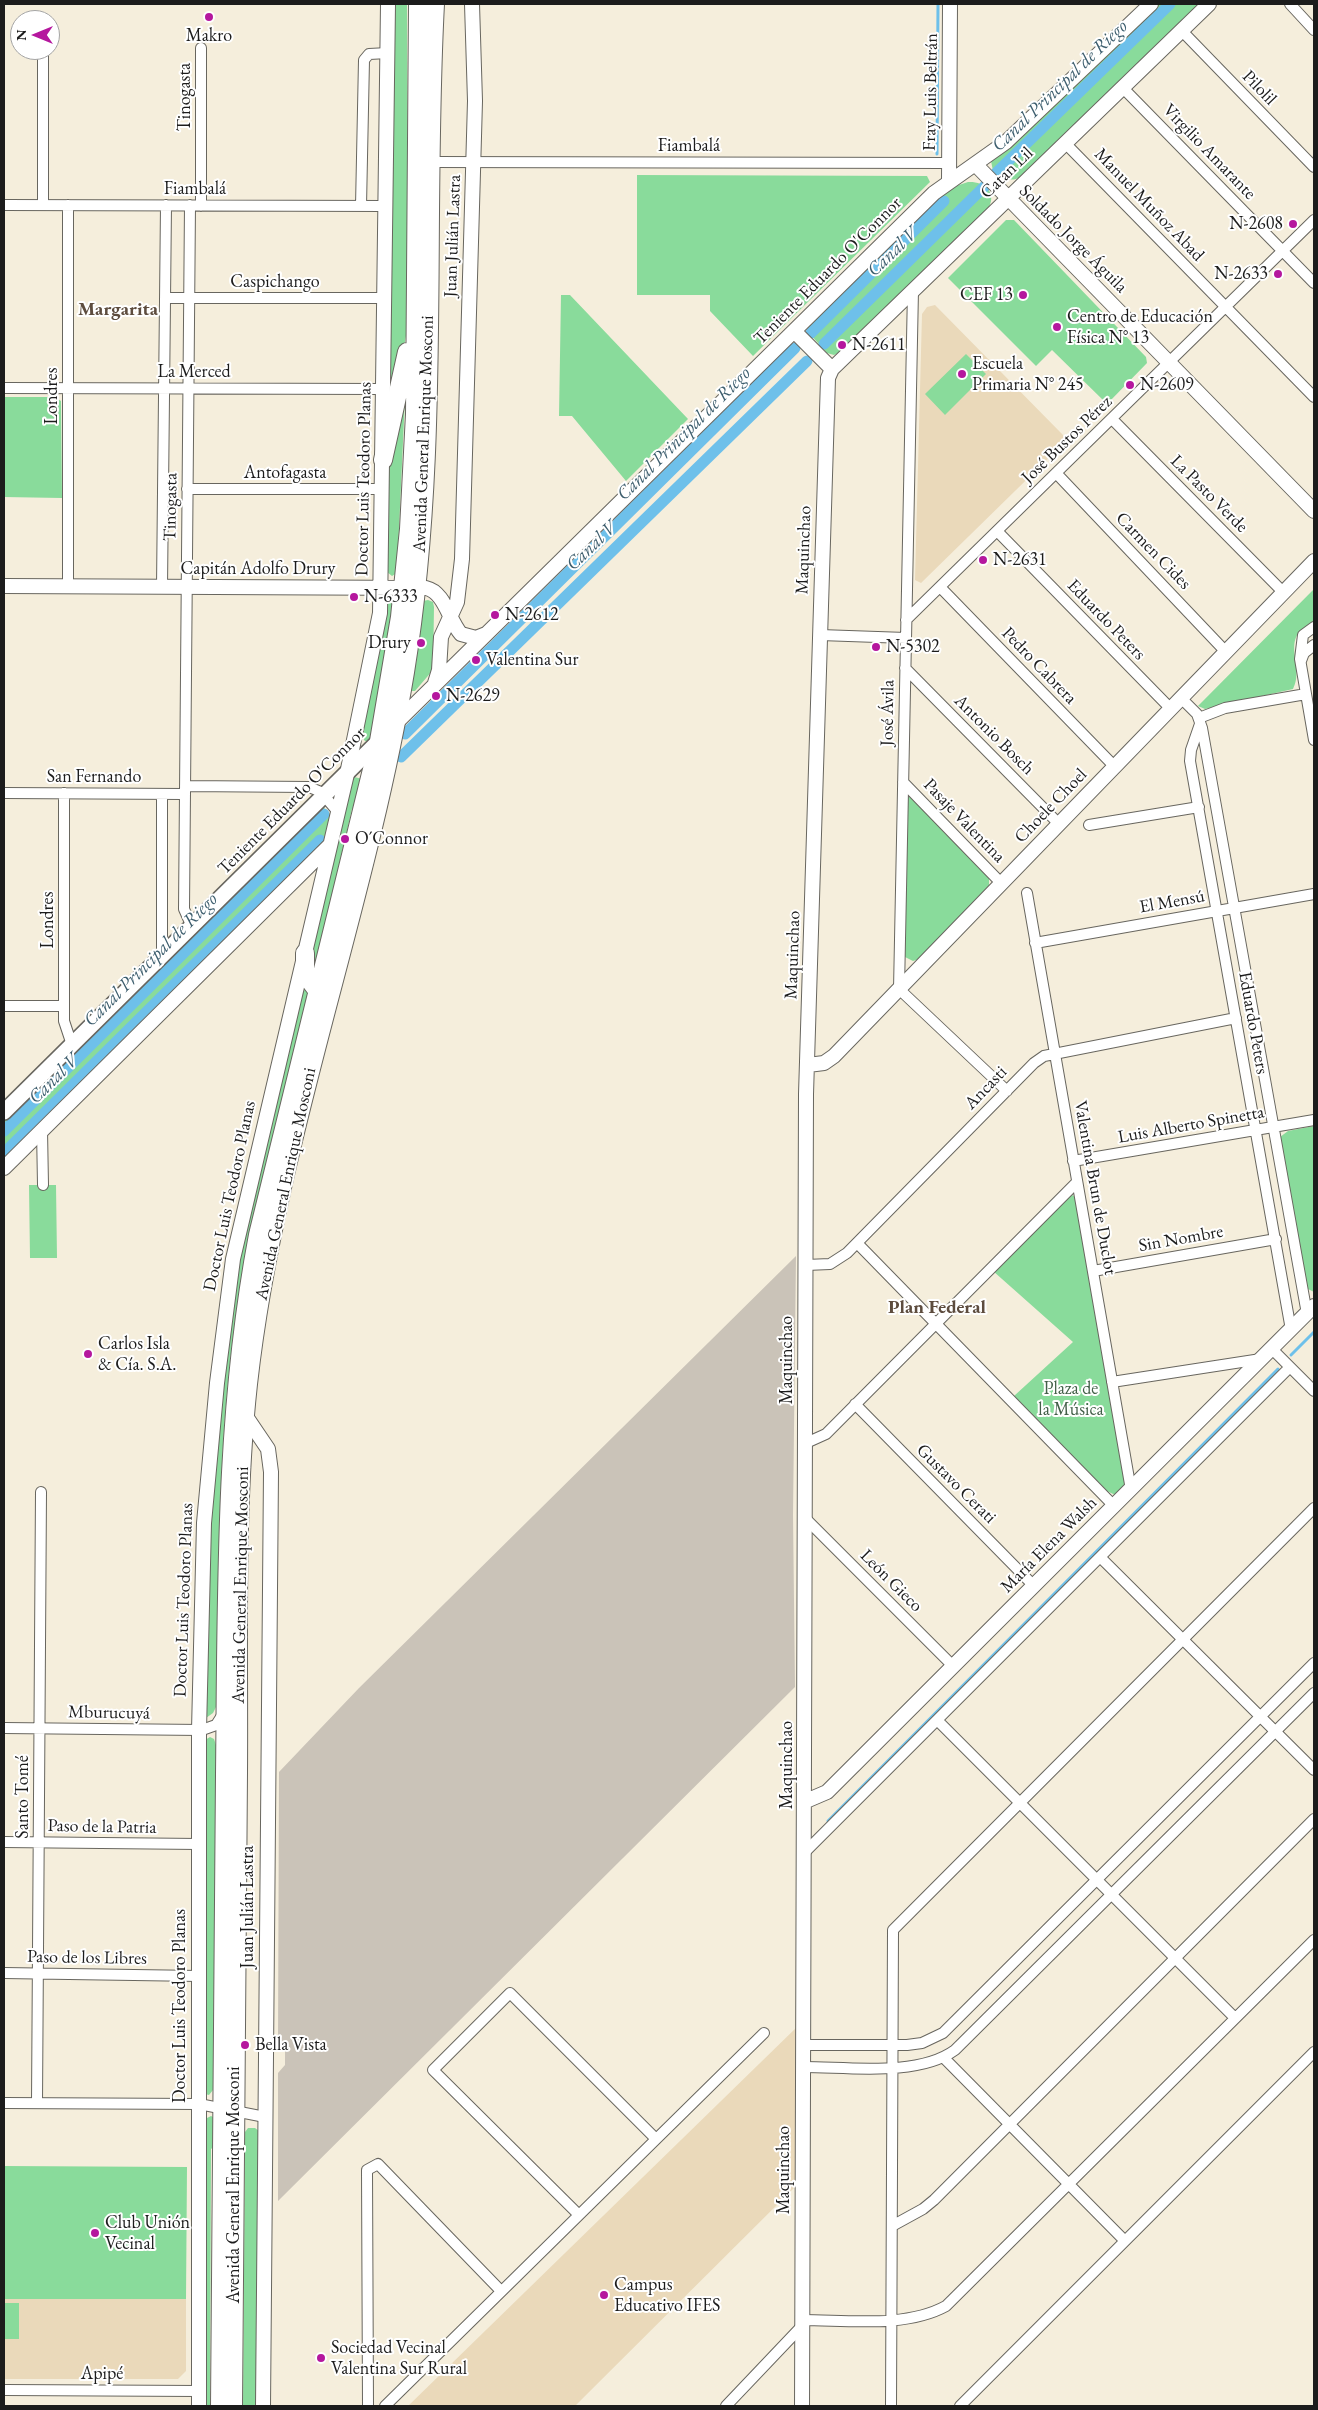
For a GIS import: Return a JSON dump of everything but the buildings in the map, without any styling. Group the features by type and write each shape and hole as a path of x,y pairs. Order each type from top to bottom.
{"highway":[{"name":"Avenida General Enrique Mosconi","path":"233,2406 226,1701 230,1449 244,1313 266,1195 379,741 396,646 410,587 416,305 418,4"},
{"name":"Avenida General Enrique Mosconi","path":"220,2406 229,2110 240,1547 245,1415 256,1320 274,1220 395,724 427,458 430,162 435,4"},
{"path":"383,460 398,398 416,305"},
{"path":"305,953 306,974 317,990"}],"main road":[{"name":"Teniente Eduardo O'Connor","path":"4,1112 325,796 395,724"}],"street":[{"name":"Doctor Luis Teodoro Planas","path":"199,2406 201,2165 199,2104 199,1730 204,1523 228,1288 246,1198 347,774 376,636 381,588 388,4"},
{"name":"Juan Julián Lastra","path":"450,617 456,602 462,559 474,162 475,101 472,4"},
{"name":"Fray Luis Beltrán","path":"949,181 950,4"},
{"name":"Teniente Eduardo O'Connor","path":"395,724 934,193 1006,142 1038,114 1151,4"},
{"name":"Catan Lil","path":"832,369 1209,4"},
{"path":"1290,4 1314,29"},
{"name":"Pilolil","path":"1181,30 1314,167"},
{"name":"Tinogasta","path":"192,927 184,909 188,388 189,298 196,205 201,48"},
{"path":"361,206 364,60 371,53 388,53"},
{"path":"43,60 43,205"},
{"name":"Virgilio Amarante","path":"1122,87 1314,283"},
{"name":"Manuel Muñoz Abad","path":"1065,143 1314,397"},
{"name":"Fiambalá","path":"430,162 949,163"},
{"name":"Soldado Jorge Águila","path":"975,164 1007,199 1314,511"},
{"name":"Fiambalá","path":"4,205 386,206"},
{"name":"Londres","path":"68,205 68,587"},
{"name":"Tinogasta","path":"162,587 166,205"},
{"name":"José Bustos Pérez","path":"906,620 1314,220"},
{"name":"José Ávila","path":"900,989 913,290"},
{"name":"Caspichango","path":"165,298 385,298"},
{"path":"794,331 832,369"},
{"name":"Maquinchao","path":"802,2406 808,1065 828,382 832,369"},
{"name":"La Merced","path":"4,388 384,388"},
{"name":"La Pasto Verde","path":"1112,418 1284,593"},
{"name":"Carmen Cides","path":"1056,474 1226,652"},
{"name":"Antofagasta","path":"187,489 382,489"},
{"name":"Eduardo Peters","path":"997,531 1171,709"},
{"name":"Choele Choel","path":"808,1065 820,1065 829,1060 1314,561"},
{"name":"Capitán Adolfo Drury","path":"4,586 410,587 433,590 458,630 466,636 476,638 486,634"},
{"name":"Pedro Cabrera","path":"940,587 1115,767"},
{"path":"435,683 439,670 441,636 450,617"},
{"path":"1314,627 1306,631 1301,641 1301,664 1314,740"},
{"path":"820,635 906,638"},
{"path":"1301,664 1304,653 1314,646"},
{"name":"Antonio Bosch","path":"905,668 1059,824"},
{"path":"1181,698 1200,721 1225,708 1306,694"},
{"name":"Eduardo Peters","path":"1200,721 1190,755 1291,1330"},
{"name":"Eduardo Peters","path":"1200,721 1273,1127 1311,1310"},
{"path":"356,731 357,741 361,746 367,747 379,741"},
{"name":"Pasaje Valentina","path":"903,782 1002,884"},
{"name":"San Fernando","path":"4,793 162,794 184,790 305,786 317,789 338,812"},
{"name":"Londres","path":"64,793 64,1027 72,1045"},
{"path":"162,794 162,956"},
{"path":"1089,825 1198,807"},
{"path":"4,1168 330,844"},
{"path":"296,879 311,878 320,890"},
{"name":"Valentina Brun de Duclot","path":"1027,893 1131,1490"},
{"name":"El Mensú","path":"1036,943 1314,894"},
{"path":"900,989 1007,1091"},
{"path":"4,1006 64,1006"},
{"name":"Ancasti","path":"806,1265 824,1265 836,1262 858,1243 1038,1059 1054,1052 1236,1018"},
{"name":"Luis Alberto Spinetta","path":"1073,1161 1314,1120"},
{"path":"42,1130 43,1185"},
{"path":"806,1443 824,1435 1077,1182"},
{"name":"Sin Nombre","path":"1093,1271 1276,1239"},
{"path":"858,1243 1114,1506"},
{"name":"María Elena Walsh","path":"806,1801 827,1792 1311,1310"},
{"path":"1272,1349 1314,1391"},
{"path":"1112,1382 1261,1359"},
{"path":"804,1853 1290,1367"},
{"name":"Gustavo Cerati","path":"855,1404 1034,1586"},
{"name":"Juan Julián Lastra","path":"245,1415 268,1448 270,1463 263,2406"},
{"name":"Santo Tomé","path":"37,2103 41,1492"},
{"path":"891,2406 893,1930 1314,1508"},
{"name":"León Gieco","path":"806,1519 954,1666"},
{"path":"1100,1557 1314,1770"},
{"path":"804,2045 893,2045 922,2043 943,2033 1314,1663"},
{"path":"804,2067 919,2066 944,2058 965,2042 1314,1693"},
{"name":"Mburucuyá","path":"4,1728 199,1730 216,1725 222,1717 226,1701"},
{"path":"937,1720 1235,2018"},
{"path":"892,2226 930,2204 1314,1819"},
{"name":"Paso de la Patria","path":"4,1842 199,1844"},
{"path":"726,2406 802,2323 891,2320 924,2315 946,2306 1314,1940"},
{"name":"Paso de los Libres","path":"4,1973 199,1976"},
{"path":"579,2215 432,2070 510,1993 656,2139"},
{"path":"385,2406 764,2033"},
{"path":"960,2406 1314,2052"},
{"path":"944,2058 1125,2241"},
{"path":"4,2103 199,2104 265,2117"},
{"path":"368,2406 367,2170 378,2164 502,2291"},
{"name":"Apipé","path":"4,2390 199,2391"}],"shaded area":[{"name":"Escuela Primaria N° 245","path":"935,305 1063,435 1063,444 921,583 915,580 922,314 927,307"},
{"path":"796,1256 793,1515 795,1687 278,2201 278,2073 285,2065 285,2042 278,2042 279,1772 359,1688"},
{"name":"Campus Educativo IFES","path":"799,2025 798,2184 575,2406 408,2406"},
{"path":"4,2299 186,2299 186,2371 178,2379 4,2379"}],"green space":[{"path":"394,4 407,4 408,308 406,336 388,430"},
{"path":"1157,4 1199,4 1023,176 1011,180 993,171 991,161"},
{"path":"637,175 927,176 930,182 753,356 710,311 710,295 637,295"},
{"path":"968,182 979,183 987,188 991,196 989,207 840,352 834,355 827,353 808,332 808,326 940,196 956,186"},
{"name":"Centro de Educación Física N° 13","path":"1006,220 1014,220 1146,357 1147,363 1110,401 1104,401 1052,350 1036,366 948,278"},
{"path":"561,295 570,295 688,419 626,481 572,416 559,416"},
{"path":"966,354 986,374 945,415 925,394"},
{"path":"4,397 55,397 61,401 62,498 4,497"},
{"path":"405,398 397,573 392,576 387,572 388,469"},
{"path":"1314,589 1314,623 1303,629 1297,636 1295,644 1294,652 1297,671 1293,689 1205,709 1198,706"},
{"path":"390,596 394,599 371,736 368,741 365,741 360,735 386,597"},
{"path":"423,601 433,602 434,607 433,670 415,691 411,691 410,667 416,664 421,623 418,620"},
{"path":"354,777 363,779 358,805 352,809 314,972 307,966 350,781"},
{"path":"907,797 911,797 989,877 989,889 919,959 913,961 903,956"},
{"path":"323,807 330,814 323,844 4,1160 4,1119 317,809"},
{"path":"302,983 309,990 259,1192 236,1315 225,1412 222,1461 216,1707 213,1713 206,1718 207,1554 233,1286"},
{"path":"1314,1126 1314,1292 1306,1288 1280,1137 1288,1131"},
{"path":"29,1185 56,1185 57,1258 30,1258"},
{"name":"Plaza de la Música","path":"1072,1195 1076,1197 1125,1484 1115,1495 1107,1491 1014,1396 1073,1342 993,1271"},
{"path":"210,1737 214,1739 216,1745 213,2090 209,2095 205,2094 205,1740"},
{"path":"211,2116 215,2118 217,2144 211,2149 210,2406 203,2406 205,2119"},
{"path":"248,2128 255,2128 259,2131 257,2406 243,2406 245,2132"},
{"name":"Club Unión Vecinal","path":"4,2166 187,2167 186,2299 4,2299"},
{"path":"4,2303 19,2303 19,2339 4,2339"}],"waterway":[{"path":"937,154 938,4"},
{"name":"Canal Principal de Riego","path":"996,173 1170,4"},
{"name":"Canal V","path":"824,344 986,185"},
{"name":"Canal Principal de Riego","path":"811,333 944,201"},
{"name":"Canal Principal de Riego","path":"405,734 795,348"},
{"name":"Canal V","path":"401,757 807,361"},
{"name":"Canal Principal de Riego","path":"4,1131 324,814"},
{"name":"Canal V","path":"4,1153 320,840"},
{"path":"1291,1355 1314,1332"},
{"path":"828,1821 1278,1369"}],"place":[{"name":"Makro","path":"209,17"},
{"name":"N-2608","path":"1293,224"},
{"name":"N-2633","path":"1278,274"},
{"name":"CEF 13","path":"1023,295"},
{"name":"Centro de Educación Física N° 13","path":"1057,327"},
{"name":"N-2611","path":"842,345"},
{"name":"Escuela Primaria N° 245","path":"962,374"},
{"name":"N-2609","path":"1130,385"},
{"name":"N-2631","path":"983,560"},
{"name":"N-6333","path":"354,597"},
{"name":"N-2612","path":"495,615"},
{"name":"Drury","path":"421,643"},
{"name":"N-5302","path":"876,647"},
{"name":"Valentina Sur","path":"476,660"},
{"name":"N-2629","path":"436,696"},
{"name":"O´Connor","path":"345,839"},
{"name":"Carlos Isla & Cía. S.A.","path":"88,1354"},
{"name":"Bella Vista","path":"245,2045"},
{"name":"Club Unión Vecinal","path":"95,2233"},
{"name":"Campus Educativo IFES","path":"604,2295"},
{"name":"Sociedad Vecinal Valentina Sur Rural","path":"321,2358"}],"district":[{"name":"Margarita","path":"118,310"},
{"name":"Plan Federal","path":"937,1308"}]}
